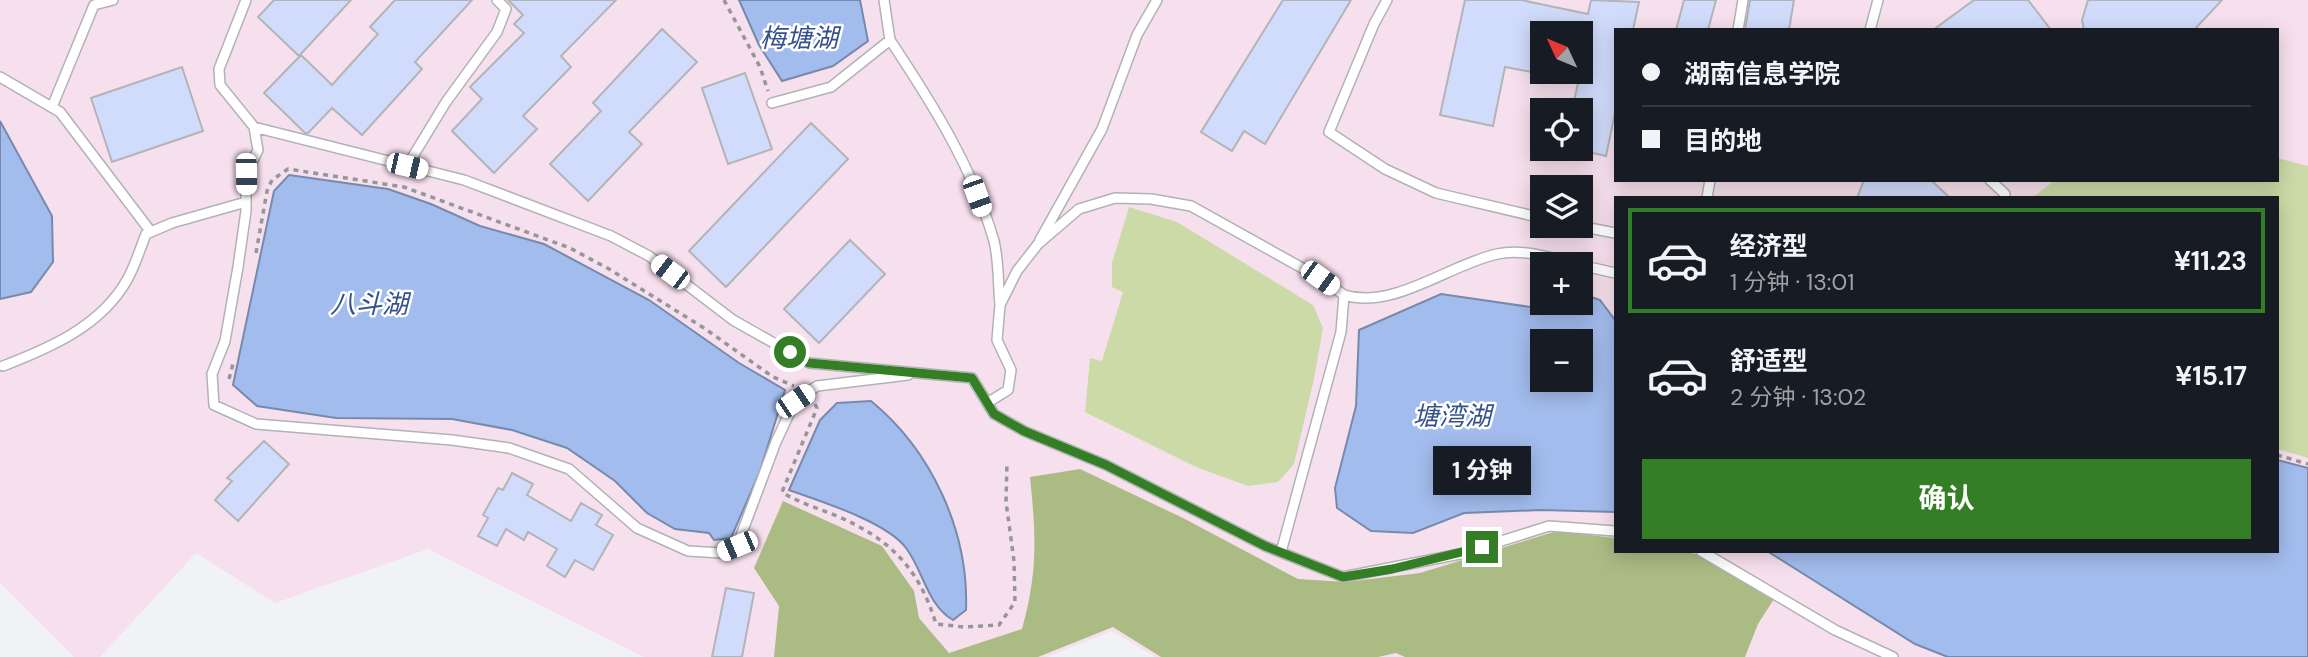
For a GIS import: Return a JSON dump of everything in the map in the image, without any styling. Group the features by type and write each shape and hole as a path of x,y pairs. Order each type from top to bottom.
{"lane":[{"path":"52,107 94,5 113,0"},
{"path":"246,0 219,69 220,85 254,127 258,150 246,174 246,202 225,341 212,374 214,405 257,424 452,440 509,448 569,469 637,528 688,551 721,553 737,546 776,442 795,401 817,386 908,374"},
{"path":"407,166 446,102 497,32 506,9 497,0"},
{"path":"884,0 890,40 929,98 968,173 994,243 1000,305 997,340 1011,370 1008,390 987,403"},
{"path":"1000,305 1017,271 1038,244 1102,129 1137,36 1157,0"},
{"path":"1387,0 1374,24 1329,132 1385,169 1436,193 1530,215"},
{"path":"1738,28 1743,0"},
{"path":"1871,28 1878,0"},
{"path":"772,103 831,87 890,40"},
{"path":"0,76 60,112 151,232"},
{"path":"254,127 464,180 611,236 649,256 733,320 809,363 972,378 994,414 1024,431 1106,465 1281,552 1343,577 1460,554 1549,526 1614,531"},
{"path":"1992,182 2005,196"},
{"path":"1038,244 1079,209 1115,198 1151,199 1191,206 1320,278 1344,295 1360,300 1391,293 1497,254 1530,254"},
{"path":"3,366 56,346 99,314 127,281 146,234 172,223 246,202"},
{"path":"1593,229 1614,233"},
{"path":"1593,269 1614,274"},
{"path":"1281,552 1341,332 1344,295"},
{"path":"1704,553 1835,630 1893,657"}],"path":[{"path":"724,0 760,67 772,103"},
{"path":"256,255 267,191 272,180 288,169 404,187 570,248 609,269 704,328 773,377 808,392 817,408 782,492 874,533 896,550 931,605 936,624 964,627 999,625 1015,602 1014,561 1006,502 1007,461"},
{"path":"229,379 235,355"},
{"path":"2279,456 2308,464"}],"shaded area":[{"path":"0,0 2308,0 2308,657 1155,657 1112,631 1047,657 644,657 428,549 275,603 196,553 100,657 74,657 0,583"}],"green space":[{"path":"2279,159 2308,166 2308,458 2279,450 2279,196 2035,196 2052,182 2279,182"},
{"path":"1129,207 1177,222 1313,305 1323,328 1314,379 1294,464 1278,482 1248,486 1196,467 1085,412 1090,358 1102,361 1123,292 1112,287 1112,263"},
{"path":"1080,469 1183,518 1298,579 1346,582 1420,573 1557,531 1614,538 1614,553 1700,555 1774,599 1758,624 1745,657 1405,657 1396,653 1378,657 1161,657 1113,627 1038,657 774,657 779,606 754,568 783,501 882,546 914,591 919,618 949,653 1022,629 1031,589 1034,553 1030,477"}],"water":[{"name":"梅塘湖","path":"739,0 860,0 868,41 833,66 782,81 759,45"},
{"path":"0,121 52,216 53,262 31,292 0,299"},
{"name":"八斗湖","path":"289,175 388,189 431,204 480,226 544,244 649,300 739,363 785,390 760,471 731,538 714,540 709,533 675,529 647,513 615,481 567,448 512,430 452,419 336,418 257,406 233,385 274,191"},
{"name":"塘湾湖","path":"1441,294 1530,307 1530,315 1593,315 1593,298 1600,300 1614,319 1614,512 1540,510 1464,513 1413,533 1371,531 1337,508 1335,488 1356,406 1359,330"},
{"path":"871,401 912,443 942,494 953,522 961,551 966,610 953,620 937,606 912,557 897,538 852,513 789,490 820,420 837,403"},
{"path":"2279,461 2308,468 2308,657 1948,657 1915,644 1770,553 2279,553"}],"building":[{"path":"274,0 351,0 299,56 258,17"},
{"path":"395,0 472,0 415,62 422,69 362,135 332,108 305,133 264,93 301,55 332,85 378,34 370,27"},
{"path":"508,0 616,0 561,56 571,67 523,116 537,129 494,173 452,131 482,99 470,87 524,33 514,24 523,15"},
{"path":"1283,0 1351,0 1265,144 1244,131 1232,151 1201,132"},
{"path":"1465,0 1521,0 1588,14 1591,0 1639,2 1633,28 1614,28 1614,118 1606,156 1593,153 1593,98 1575,98 1578,84 1593,84 1593,21 1530,21 1530,72 1505,67 1493,126 1440,115"},
{"path":"1684,0 1716,0 1709,28 1677,28"},
{"path":"1750,0 1794,0 1789,28 1745,28"},
{"path":"1974,0 2028,0 2049,28 1936,28"},
{"path":"2088,0 2222,0 2196,28 2084,28 2082,20"},
{"path":"662,29 697,62 629,132 642,144 588,201 550,164 601,111 593,103"},
{"path":"182,67 203,131 112,162 91,98"},
{"path":"745,73 772,149 728,164 702,88"},
{"path":"811,123 848,159 726,287 689,251"},
{"path":"1863,182 1933,182 1948,196 1858,196"},
{"path":"850,240 885,274 819,343 784,309"},
{"path":"264,441 289,464 238,521 215,500 232,481 227,478"},
{"path":"512,473 533,484 527,495 571,521 581,503 602,515 596,525 613,535 593,570 575,560 565,577 547,566 557,549 528,532 524,540 506,529 497,546 478,536 488,518 483,515 498,488 503,490"},
{"path":"726,588 754,593 742,657 712,657"}],"route":[{"path":"790,352 809,363 972,378 994,414 1024,431 1106,465 1265,546 1343,577 1392,569 1482,547"}]}
